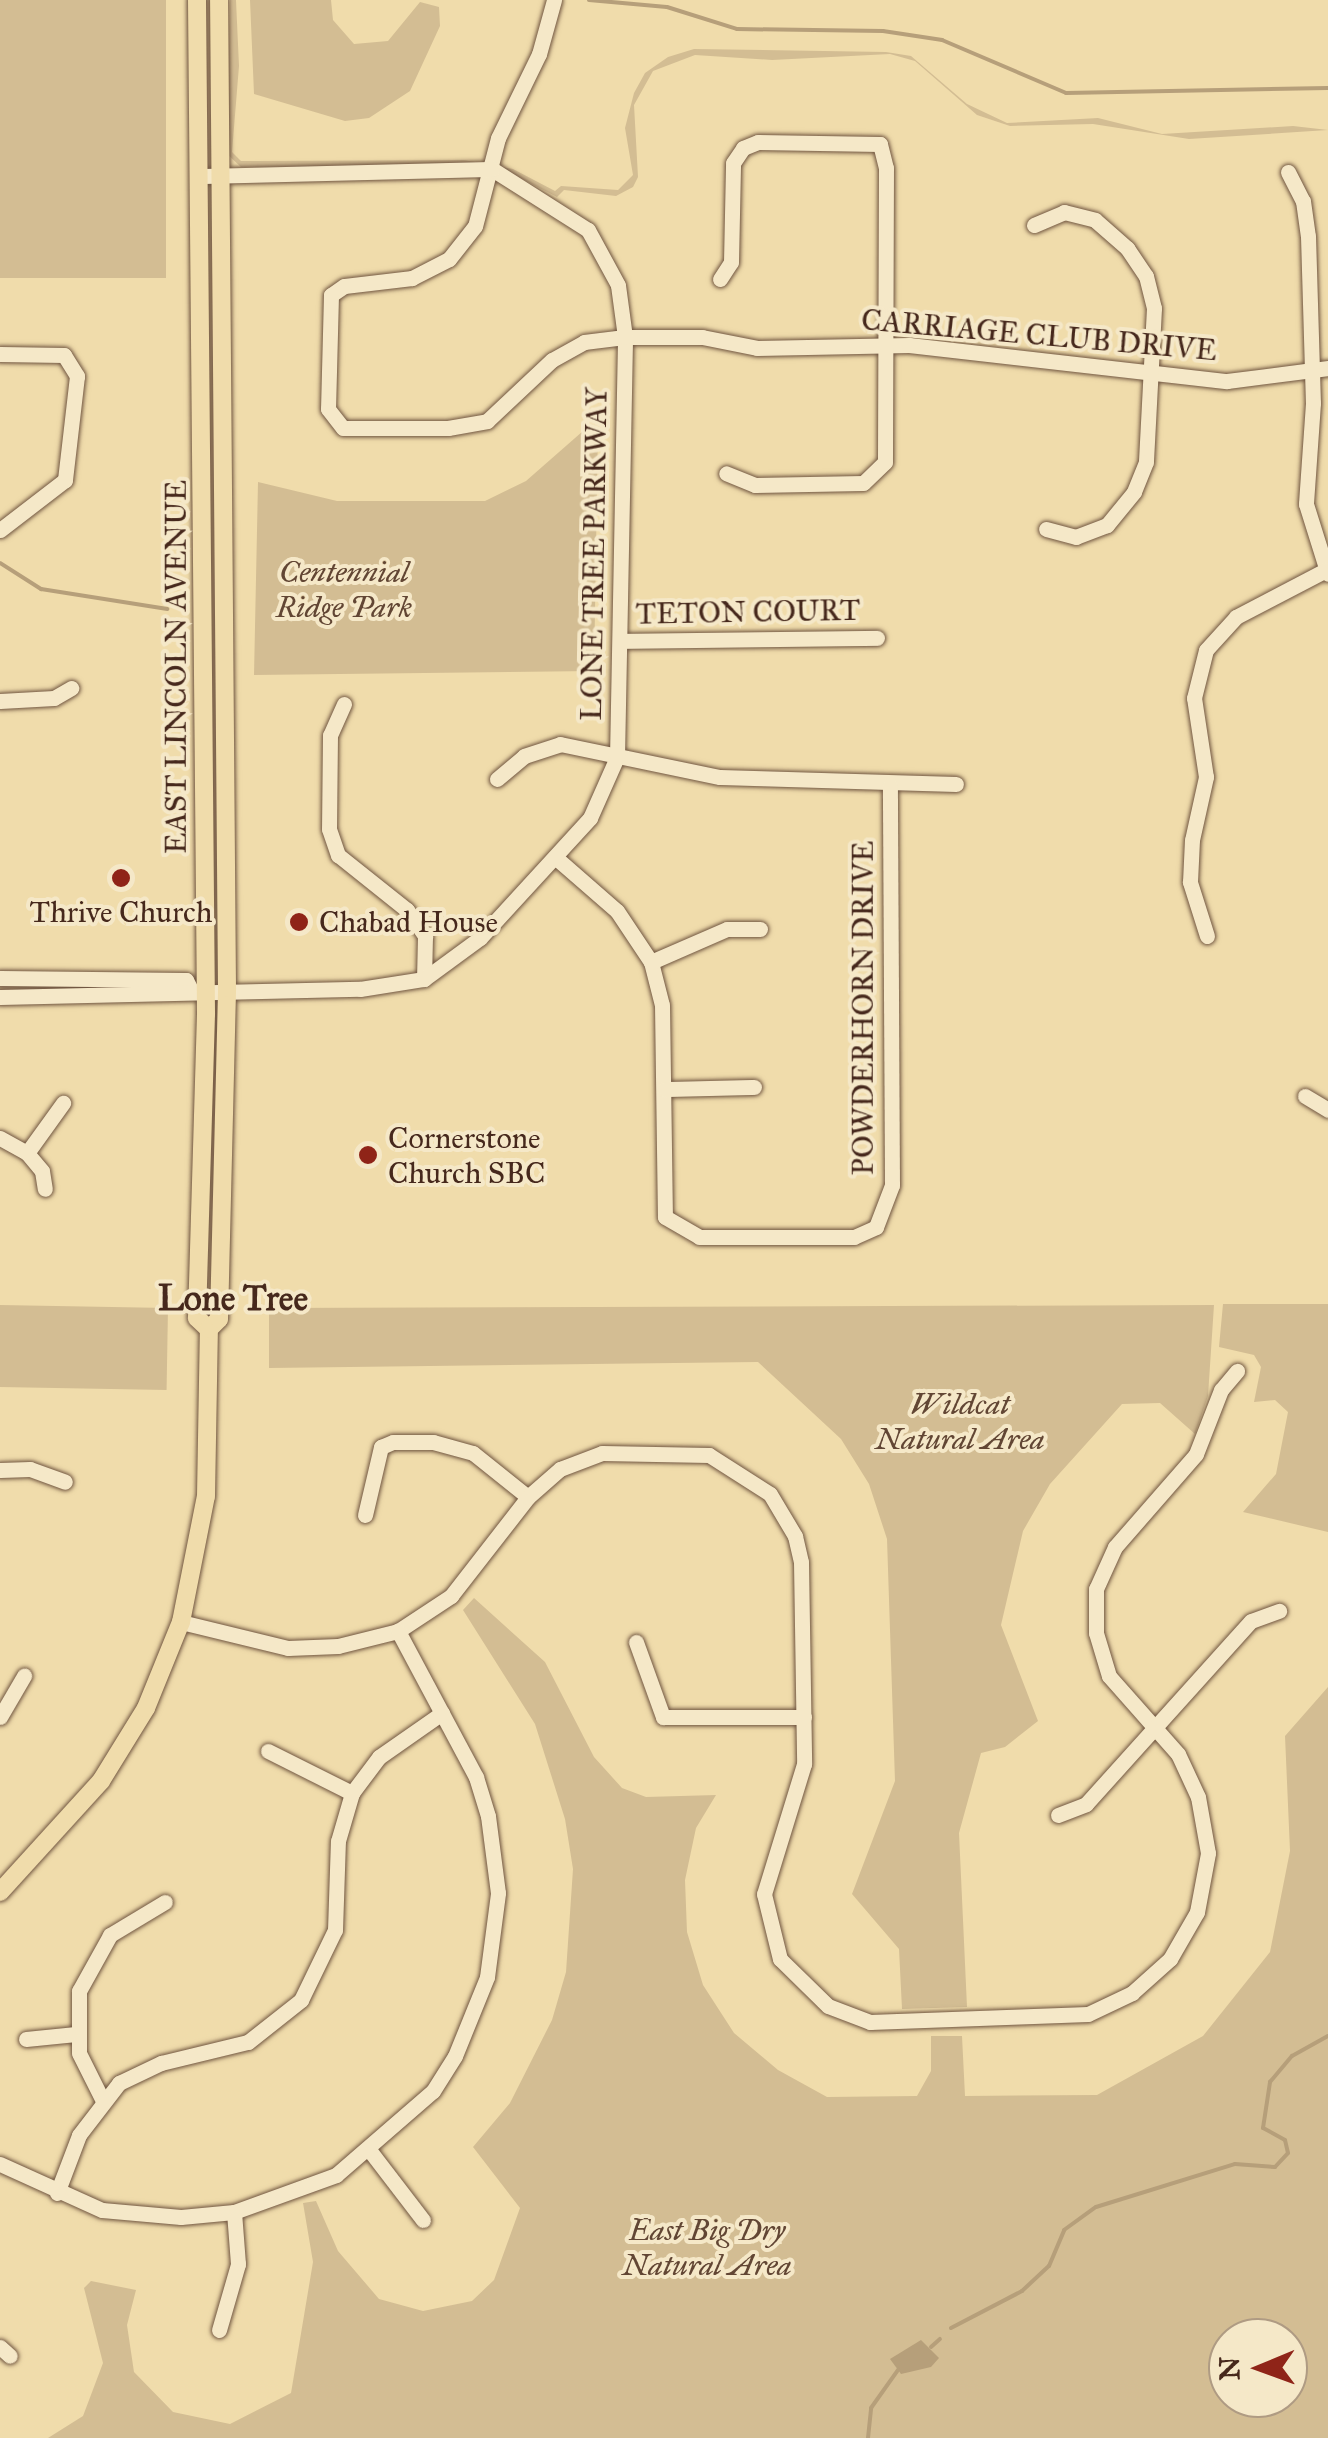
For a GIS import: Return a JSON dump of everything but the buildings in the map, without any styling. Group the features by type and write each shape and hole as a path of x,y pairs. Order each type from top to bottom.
{"main road":[{"name":"EAST LINCOLN AVENUE","path":"197,0 201,176 197,1318 209,1329"},
{"name":"EAST LINCOLN AVENUE","path":"0,1892 62,1828 120,1754 181,1622 206,1496 209,1329 219,1319 226,988 219,0"}],"street":[{"path":"201,176 492,170 498,138 539,54 554,0"},
{"path":"720,278 731,262 733,163 743,148 873,140 886,168 886,462 877,476 863,483 754,484 726,473"},
{"name":"CARRIAGE CLUB DRIVE","path":"492,170 475,226 449,259 412,278 344,286 331,294 328,409 336,424 352,431 486,420 552,360 584,342 625,338 702,336 757,348 883,343 1227,380 1310,374 1328,368"},
{"name":"LONE TREE PARKWAY","path":"0,997 185,995 198,988 360,988 424,979 466,950 555,858 600,803 617,758 625,338 618,285 588,230 492,170"},
{"path":"1208,936 1190,882 1192,840 1206,777 1194,698 1206,650 1236,617 1327,572 1306,504 1310,374 1308,236 1303,200 1288,172"},
{"path":"1034,225 1064,212 1095,220 1128,248 1146,276 1154,308 1146,462 1134,492 1107,525 1076,537 1046,529"},
{"path":"0,354 64,355 77,376 64,480 0,530"},
{"name":"TETON COURT","path":"620,641 877,638"},
{"path":"0,701 54,698 71,688"},
{"path":"344,704 330,735 329,829 338,854 407,910 425,936 424,979"},
{"path":"497,779 524,756 560,744 720,777 956,784"},
{"name":"POWDERHORN DRIVE","path":"665,1089 665,1217 677,1229 700,1237 854,1237 876,1228 892,1185 890,785"},
{"path":"555,858 617,911 651,962 662,1005 665,1089 754,1087"},
{"path":"651,962 728,929 760,930"},
{"name":"LONE TREE PARKWAY","path":"0,978 186,980 198,988"},
{"path":"1305,1096 1328,1110"},
{"path":"27,1153 63,1103"},
{"path":"0,1138 27,1153 42,1171 45,1190"},
{"path":"181,1622 288,1648 338,1646 398,1632 460,1587 528,1497 560,1469 602,1453 686,1450 750,1476 785,1516 801,1562 802,1784 767,1870 771,1939 796,1980 828,2006 899,2024 1088,2014 1132,1993 1170,1959 1197,1912 1208,1854 1190,1775 1109,1676 1096,1633 1096,1589 1115,1547 1196,1454 1221,1390 1237,1371"},
{"path":"364,1515 382,1447 394,1442 433,1442 472,1453 528,1497"},
{"path":"0,1470 30,1469 65,1482"},
{"path":"1058,1815 1086,1804 1250,1621 1279,1610"},
{"path":"0,2164 57,2193 102,2210 150,2216 234,2212 308,2188 370,2151 432,2091 454,2056 478,2004 496,1936 488,1816 442,1712 398,1632"},
{"path":"636,1642 651,1697 664,1717 804,1717"},
{"path":"0,1717 24,1676"},
{"path":"57,2193 79,2135 102,2100 119,2083 161,2063 248,2042 301,2000 336,1930 338,1842 352,1793 379,1758 442,1712"},
{"path":"268,1751 352,1793"},
{"path":"102,2100 84,2068 76,2034 79,1990 98,1951 126,1920 165,1902"},
{"path":"26,2040 76,2034"},
{"path":"370,2151 423,2220"},
{"path":"218,2330 238,2264 234,2212"}],"green space":[{"path":"0,0 166,0 166,278 0,278"},
{"path":"230,0 236,0 239,66 232,152 241,161 464,160 513,169 555,191 561,186 618,190 633,175 625,128 634,93 645,73 668,57 694,49 886,52 911,56 967,104 1007,123 1098,118 1162,134 1293,126 1328,130 1189,139 1093,124 1010,126 977,115 915,61 890,54 772,60 695,55 653,71 634,105 638,177 633,187 616,196 564,190 557,197 509,172 471,165 241,167 227,154"},
{"path":"250,0 331,0 333,20 354,44 388,41 420,2 439,7 440,26 410,91 369,118 345,121 254,94"},
{"name":"Centennial Ridge Park","path":"591,424 598,428 594,671 254,675 258,482 337,501 485,501 526,481"},
{"path":"1223,1304 1328,1304 1328,1532 1243,1512 1276,1474 1288,1412 1275,1400 1254,1402 1261,1367 1254,1355 1219,1347"},
{"path":"0,1305 168,1308 167,1390 0,1387"},
{"name":"Wildcat Natural Area","path":"1214,1305 1208,1396 1195,1434 1160,1403 1122,1404 1050,1484 1023,1531 1001,1625 1038,1721 1005,1747 981,1753 959,1833 967,2007 902,2009 899,1949 852,1894 895,1781 887,1539 869,1484 841,1439 758,1362 269,1368 269,1308"},
{"name":"East Big Dry Natural Area","path":"474,1598 545,1662 594,1757 622,1788 646,1797 716,1795 696,1828 685,1880 687,1932 703,1985 734,2033 778,2070 827,2097 917,2096 931,2071 931,2036 962,2036 965,2096 1097,2095 1203,2036 1270,1952 1290,1851 1285,1736 1328,1687 1328,2438 48,2438 83,2416 103,2363 84,2288 91,2281 136,2290 127,2325 134,2372 173,2412 230,2424 291,2393 313,2262 303,2203 316,2201 338,2251 379,2299 423,2311 472,2301 494,2280 520,2208 473,2147 510,2103 552,2020 566,1972 573,1869 565,1819 535,1724 463,1610"}],"shaded area":[{"path":"921,2340 939,2358 931,2367 901,2374 890,2359"}],"waterway":[{"path":"589,0 667,7 737,29 883,31 942,40 1066,93 1328,88"},
{"path":"0,563 41,589 167,609"},
{"path":"951,2328 1022,2291 1049,2266 1064,2230 1096,2207 1235,2164 1275,2167 1288,2153 1285,2140 1263,2128 1270,2082 1292,2056 1328,2036"},
{"path":"931,2347 940,2339"},
{"path":"868,2438 871,2408 898,2370"}],"place":[{"name":"Thrive Church","path":"121,878"},
{"name":"Chabad House","path":"299,922"},
{"name":"Cornerstone Church SBC","path":"368,1155"}],"district":[{"name":"Lone Tree","path":"233,1299"}]}
